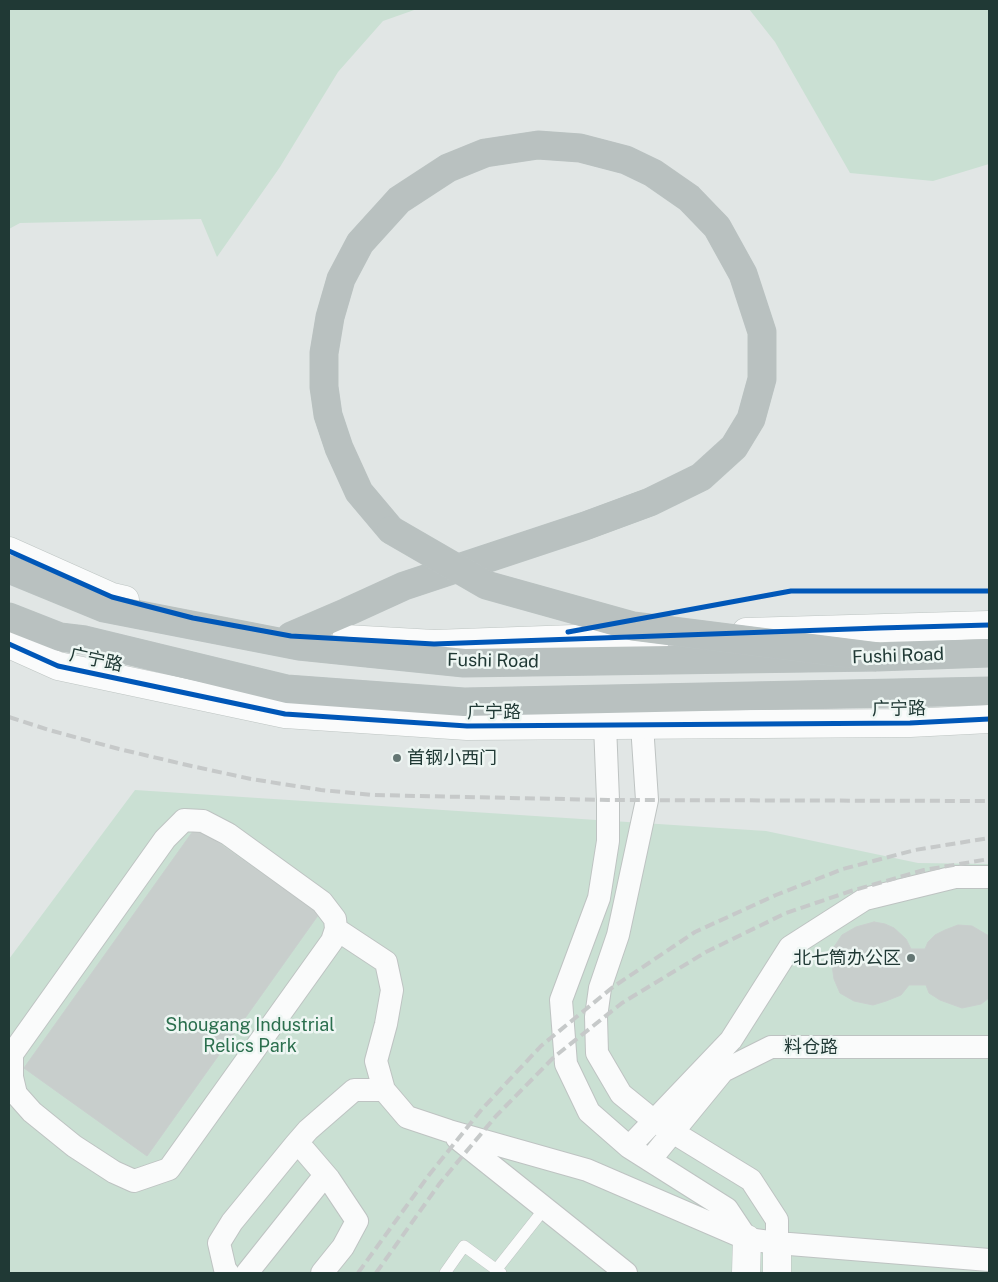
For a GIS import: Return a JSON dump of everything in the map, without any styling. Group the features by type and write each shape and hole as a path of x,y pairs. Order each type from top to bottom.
{"highway":[{"path":"291,636 404,586 586,526 650,502 701,477 734,447 751,419 762,379 762,332 743,274 717,227 689,198 652,173 626,160 580,148 538,145 485,153 448,168 399,200 360,243 341,279 330,318 324,353 324,387 328,415 336,440 359,492 391,530 486,585 633,626 878,657"},
{"name":"Fushi Road","path":"9,569 104,608 300,646 464,663 878,657 989,653"},
{"name":"Fushi Road","path":"9,617 60,636 85,640 297,690 464,702 989,691"}],"street":[{"path":"9,551 112,597 193,618 291,636 434,644 989,625"},
{"name":"广宁路","path":"9,644 58,666 285,714 467,726 910,723 989,719"},
{"path":"605,725 608,841 599,898 561,1000 566,1064 589,1112 629,1147 727,1209 747,1239 746,1273"},
{"path":"642,725 647,800 618,935 600,988 596,1017 597,1053 621,1094 653,1120 751,1180 776,1220 777,1273"},
{"path":"184,820 203,821 228,834 322,902 335,919 336,930 332,941 169,1169 134,1181 114,1172 74,1146 32,1112 16,1094 12,1077 12,1054 165,839 184,820"},
{"path":"629,1147 731,1040 790,947 865,899 955,877 989,877"},
{"path":"336,930 386,962 392,990 386,1024 376,1061 384,1090 407,1117 449,1132 587,1170 747,1239 989,1260"},
{"name":"料仓路","path":"650,1160 723,1071 771,1047 989,1047"},
{"path":"228,1273 225,1269 219,1243 232,1222 295,1145 308,1130 354,1090 384,1090"},
{"path":"449,1132 626,1273"},
{"path":"295,1145 305,1151 325,1175 357,1221 343,1247 322,1273"},
{"path":"247,1273 325,1175"}],"lane":[{"path":"445,1273 464,1246 498,1271 545,1208"}],"green space":[{"path":"9,9 417,9 383,21 338,72 280,167 217,257 201,219 20,223 9,229"},
{"path":"749,9 989,9 989,164 933,181 850,173 775,42"},
{"name":"Shougang Industrial Relics Park","path":"135,790 766,831 918,863 989,864 989,1273 9,1273 9,959"}],"building":[{"path":"196,827 319,914 147,1156 24,1068"},
{"name":"北七筒办公区","path":"874,922 894,928 906,939 911,949 925,949 928,942 935,935 958,925 972,926 989,936 989,998 981,1004 962,1008 940,1000 929,993 926,985 909,985 901,995 873,1005 854,1001 840,993 834,979 832,950 842,935 856,927"}],"railway":[{"path":"9,717 119,749 251,779 321,790 373,795 608,800 989,801"},
{"path":"358,1273 429,1175 482,1109 541,1046 613,987 695,932 776,895 843,869 915,850 989,838"},
{"path":"376,1273 440,1183 496,1116 554,1057 622,1003 706,952 786,913 851,891 924,870 989,859"}],"cycle path":[{"path":"9,551 112,597 193,618 291,636 434,644 989,625"},
{"path":"568,632 791,591 989,591"},
{"path":"9,644 58,666 285,714 467,726 910,723 989,719"}],"place":[{"name":"首钢小西门","path":"397,758"},
{"name":"北七筒办公区","path":"911,958"}]}
